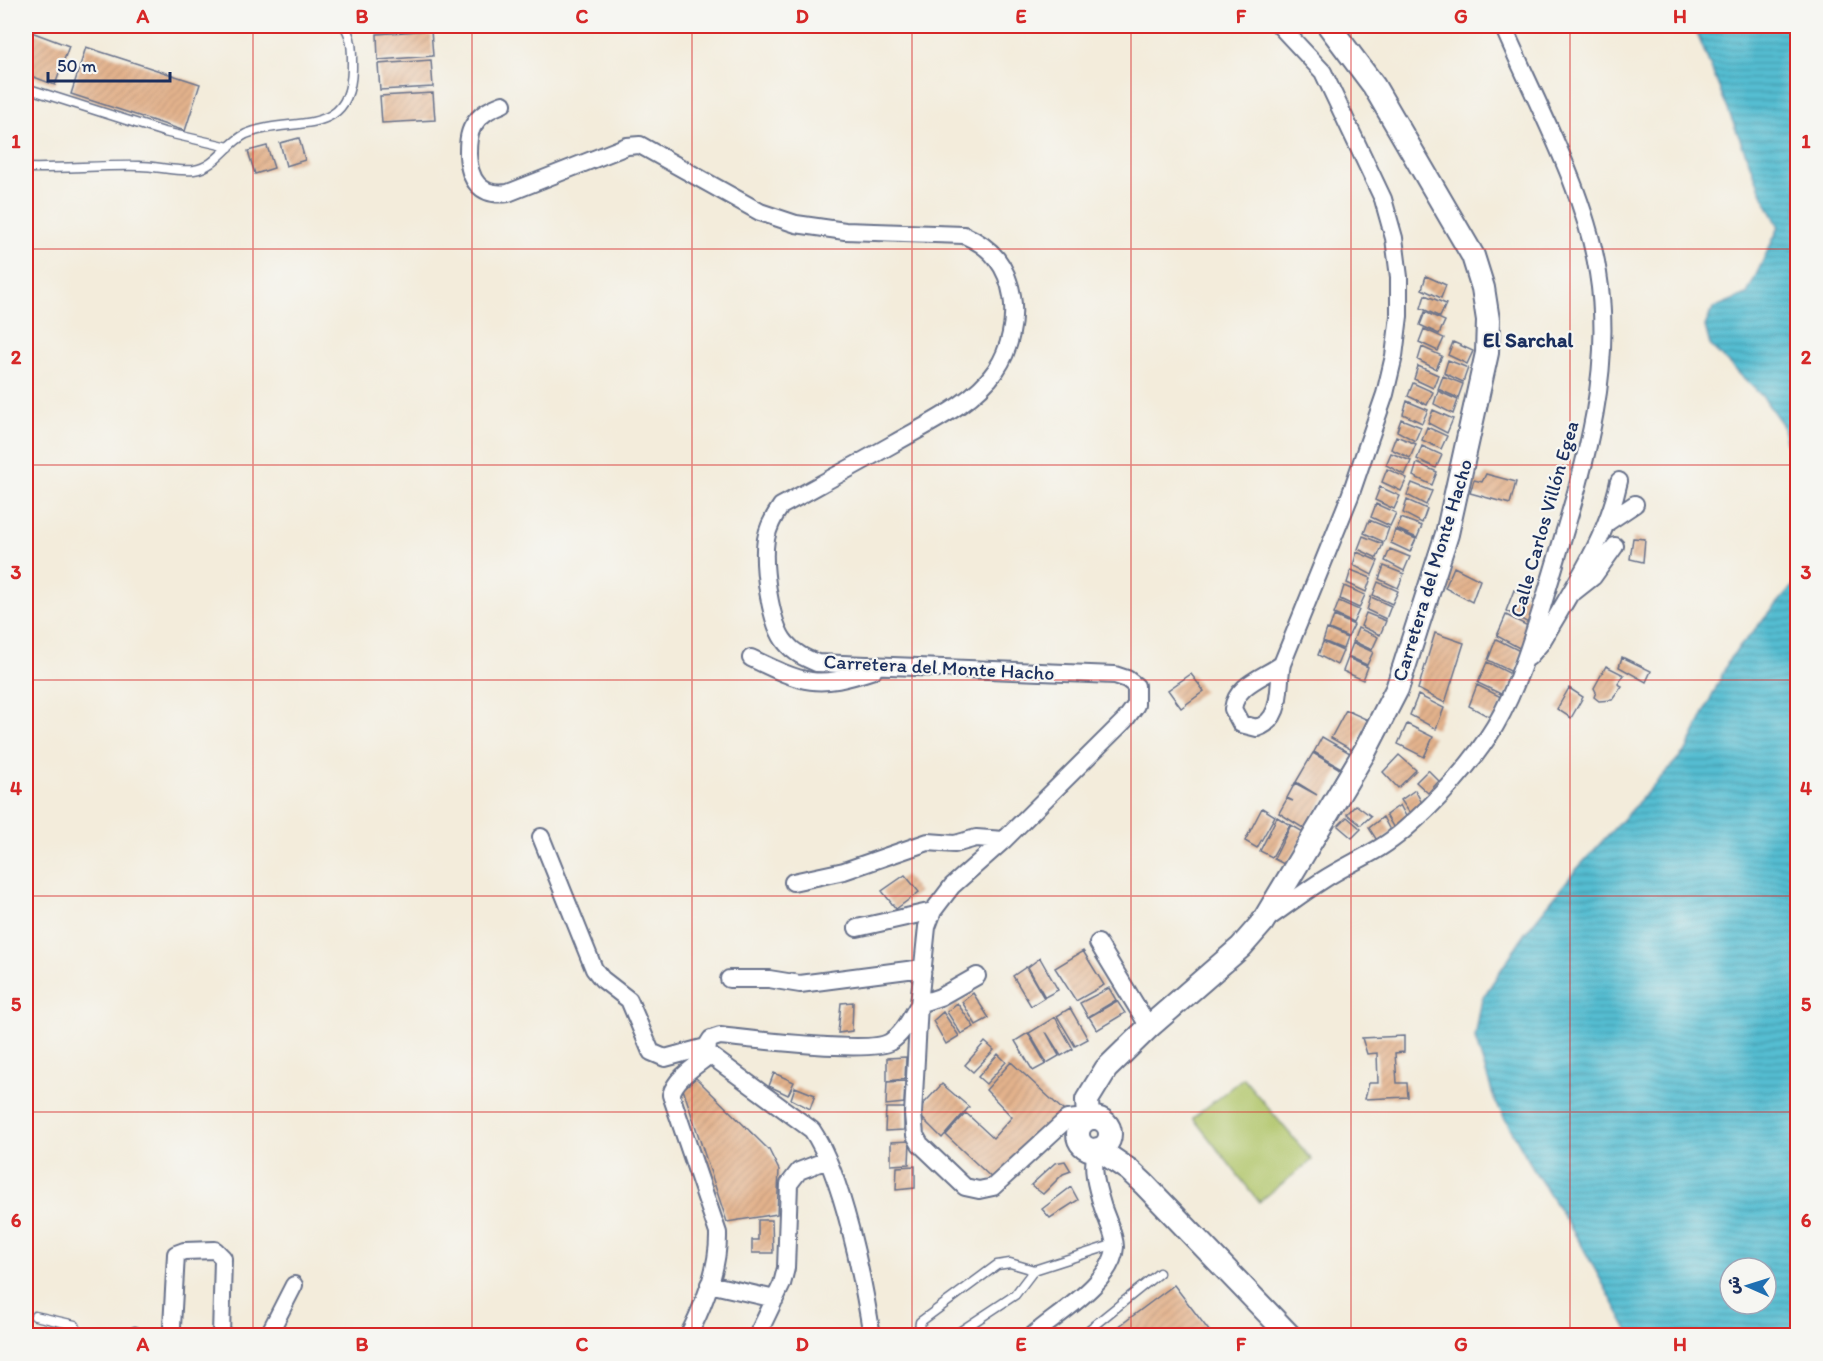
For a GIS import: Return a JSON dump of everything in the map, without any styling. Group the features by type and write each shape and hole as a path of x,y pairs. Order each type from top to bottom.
{"main road":[{"name":"Carretera del Monte Hacho","path":"1096,1133 1116,1060 1241,947 1262,923 1365,751 1396,688 1447,534 1487,353 1488,320 1483,288 1473,256 1374,86 1329,26"},
{"path":"1096,1133 1129,1170 1290,1335"}],"street":[{"path":"1280,26 1323,72 1368,163 1383,199 1394,238 1399,307 1394,356 1384,394 1350,496 1282,664"},
{"name":"Calle Carlos Villón Egea","path":"1262,923 1323,880 1389,843 1424,810 1482,746 1497,722 1523,661 1546,594 1590,443 1601,381 1604,340 1598,273 1582,208 1503,26"},
{"name":"Carretera del Monte Hacho","path":"503,104 485,112 472,127 468,144 472,179 482,190 496,195 508,193 627,146 640,145 777,218 844,231 964,235 982,243 1003,267 1009,281 1012,320 1008,345 996,371 976,391 942,416 781,506 768,529 766,555 771,608 776,626 785,643 799,656 817,663 1115,675 1127,679 1136,687 1138,696 1136,705 1125,720 1004,840 952,886 933,912 927,927 919,1004 902,1032 889,1043"},
{"path":"1523,661 1542,643 1608,522 1619,480"},
{"path":"1608,522 1635,504"},
{"path":"1568,595 1593,577 1615,546"},
{"path":"751,658 794,679 810,682 842,680 886,666"},
{"path":"541,837 594,969 602,979 629,1000 651,1052 665,1058 708,1051 812,1130 822,1144 847,1218 872,1335"},
{"path":"794,882 844,871 928,842 955,844 976,838 1004,840"},
{"path":"857,928 933,912"},
{"path":"1098,943 1149,1028"},
{"path":"729,979 769,979 800,984 923,968"},
{"path":"977,976 940,997 919,1004 913,1125 915,1135 920,1144 965,1187 979,1190 993,1187 1067,1119 1077,1118 1096,1133 1095,1176 1115,1244 1107,1271 1032,1335"},
{"path":"688,1335 709,1284 718,1247 718,1233 671,1095 674,1086 708,1051 711,1040 720,1036 874,1047 889,1043 911,1044 916,1054"},
{"path":"757,1335 782,1284 789,1250 789,1184 799,1171 827,1160"},
{"path":"172,1327 176,1254 184,1251 215,1250 223,1258 221,1335"},
{"path":"709,1284 775,1299"},
{"path":"271,1335 271,1330 294,1286"}],"lane":[{"path":"26,168 142,166 195,170 205,167 241,136 256,130 322,121 337,112 348,97 352,51 345,26"},
{"path":"26,88 164,132 229,147"},
{"path":"918,1335 920,1322 992,1268 1010,1263 1034,1270 1115,1244"},
{"path":"953,1335 1015,1295 1034,1270"},
{"path":"1082,1335 1159,1273"},
{"path":"35,1316 75,1325 79,1335"}],"green space":[{"path":"1243,1078 1312,1160 1259,1202 1193,1118"}],"water":[{"path":"1694,26 1797,26 1797,457 1790,458 1782,424 1762,396 1710,345 1705,326 1713,308 1747,294 1779,227 1763,196"},
{"path":"1797,581 1797,1335 1631,1335 1581,1244 1537,1175 1495,1101 1475,1038 1482,999 1525,933 1575,871 1687,749 1730,658"}],"building":[{"path":"26,30 69,46 55,85 26,74"},
{"path":"431,30 433,56 378,60 377,34"},
{"path":"86,47 200,84 185,131 71,94"},
{"path":"431,60 433,87 380,90 378,64"},
{"path":"433,93 435,120 382,123 380,96"},
{"path":"299,138 305,160 286,166 280,143"},
{"path":"267,146 274,168 255,174 248,151"},
{"path":"1426,276 1446,285 1441,298 1422,289"},
{"path":"1425,295 1446,304 1440,317 1421,308"},
{"path":"1425,312 1445,321 1439,334 1420,325"},
{"path":"1424,329 1444,338 1438,351 1419,342"},
{"path":"1453,342 1473,351 1467,364 1448,355"},
{"path":"1422,347 1442,356 1436,369 1418,360"},
{"path":"1448,360 1468,368 1463,382 1444,373"},
{"path":"1418,366 1438,375 1433,388 1414,379"},
{"path":"1443,376 1463,384 1458,398 1438,389"},
{"path":"1413,383 1433,392 1427,405 1408,396"},
{"path":"1438,391 1458,400 1453,414 1434,404"},
{"path":"1407,401 1428,410 1422,423 1403,414"},
{"path":"1433,410 1453,419 1447,433 1428,423"},
{"path":"1401,419 1421,427 1415,441 1397,431"},
{"path":"1427,427 1447,436 1441,449 1422,440"},
{"path":"1396,436 1416,444 1410,458 1391,449"},
{"path":"1422,446 1442,455 1436,468 1417,459"},
{"path":"1391,453 1411,461 1405,475 1386,465"},
{"path":"1417,463 1437,472 1432,485 1413,476"},
{"path":"1387,469 1407,478 1401,491 1382,482"},
{"path":"1486,474 1516,482 1510,504 1470,493 1474,480 1482,482"},
{"path":"1412,483 1432,491 1426,505 1407,495"},
{"path":"1380,487 1400,496 1394,509 1375,500"},
{"path":"1407,500 1427,509 1422,523 1403,513"},
{"path":"1376,504 1396,513 1390,526 1371,517"},
{"path":"1401,518 1422,526 1417,538 1397,529"},
{"path":"1369,520 1389,528 1384,542 1364,533"},
{"path":"1395,530 1416,539 1410,552 1391,543"},
{"path":"1363,536 1383,544 1377,558 1358,549"},
{"path":"1633,538 1645,539 1643,562 1630,559"},
{"path":"1390,549 1410,557 1404,571 1385,561"},
{"path":"1357,552 1378,561 1372,575 1353,565"},
{"path":"1384,566 1404,574 1398,588 1379,579"},
{"path":"1454,567 1480,580 1472,602 1445,588"},
{"path":"1351,570 1371,578 1366,592 1347,583"},
{"path":"1378,582 1398,591 1392,604 1373,595"},
{"path":"1344,586 1365,595 1359,608 1340,599"},
{"path":"1514,590 1540,603 1532,625 1506,611"},
{"path":"1371,597 1391,606 1386,619 1367,610"},
{"path":"1339,601 1359,610 1353,623 1334,614"},
{"path":"1366,613 1386,621 1380,635 1361,626"},
{"path":"1506,615 1532,628 1523,650 1497,636"},
{"path":"1334,616 1354,625 1348,637 1329,629"},
{"path":"1358,628 1378,637 1372,650 1353,641"},
{"path":"1327,629 1347,638 1343,649 1323,641"},
{"path":"1435,633 1464,643 1445,703 1418,689"},
{"path":"1496,639 1522,652 1514,673 1488,660"},
{"path":"1323,642 1343,651 1337,665 1318,655"},
{"path":"1353,643 1373,652 1367,665 1348,656"},
{"path":"1622,657 1651,671 1646,682 1619,667"},
{"path":"1348,658 1368,667 1363,680 1343,671"},
{"path":"1487,662 1513,675 1505,696 1478,683"},
{"path":"1606,666 1624,675 1618,684 1622,686 1612,700 1599,701 1594,697 1596,692 1594,688"},
{"path":"1191,674 1204,691 1181,708 1168,690"},
{"path":"1477,685 1503,698 1495,720 1469,706"},
{"path":"1569,688 1583,697 1571,718 1557,709"},
{"path":"1418,695 1444,708 1436,729 1410,715"},
{"path":"1346,710 1368,720 1352,750 1331,738"},
{"path":"1407,724 1433,737 1424,757 1398,744"},
{"path":"1322,737 1350,753 1341,768 1314,752"},
{"path":"1313,753 1340,769 1306,830 1279,813 1287,799 1293,801 1287,798 1295,783 1317,795 1296,782"},
{"path":"1399,755 1416,770 1398,788 1383,772"},
{"path":"1428,770 1439,781 1428,793 1416,782"},
{"path":"1415,790 1423,805 1411,815 1401,800"},
{"path":"1356,805 1371,816 1361,825 1347,814"},
{"path":"1400,805 1408,820 1395,830 1386,815"},
{"path":"1262,808 1275,816 1257,848 1245,841"},
{"path":"1277,817 1290,825 1272,857 1260,851"},
{"path":"1347,817 1361,829 1352,838 1338,826"},
{"path":"1383,817 1391,832 1378,842 1369,828"},
{"path":"1291,825 1305,833 1286,865 1274,859"},
{"path":"905,875 919,892 896,909 882,891"},
{"path":"1083,951 1104,985 1076,1001 1055,968"},
{"path":"1040,958 1058,990 1045,997 1028,967"},
{"path":"1026,967 1044,998 1031,1006 1013,976"},
{"path":"1109,988 1116,1000 1088,1017 1080,1003"},
{"path":"973,993 989,1018 976,1025 962,1002"},
{"path":"1117,1001 1125,1013 1097,1030 1089,1017"},
{"path":"853,1002 852,1031 838,1033 841,1003"},
{"path":"957,1003 974,1027 961,1034 947,1012"},
{"path":"1070,1008 1088,1039 1075,1046 1057,1016"},
{"path":"943,1012 959,1036 946,1044 933,1021"},
{"path":"1055,1017 1073,1049 1061,1056 1046,1032 1059,1056 1047,1063 1029,1033"},
{"path":"1028,1033 1046,1064 1033,1071 1015,1041"},
{"path":"1404,1036 1404,1052 1395,1053 1397,1083 1407,1083 1408,1097 1365,1099 1369,1083 1378,1083 1377,1053 1367,1054 1362,1038"},
{"path":"985,1042 994,1050 973,1072 965,1065"},
{"path":"998,1054 1006,1062 986,1084 978,1077"},
{"path":"906,1057 905,1079 887,1081 887,1058"},
{"path":"1011,1062 1064,1111 995,1181 946,1135 966,1113 993,1138 1012,1117 986,1090"},
{"path":"774,1073 794,1082 788,1095 769,1086"},
{"path":"696,1078 769,1150 779,1170 777,1214 727,1222 683,1089"},
{"path":"905,1081 904,1103 886,1105 887,1082"},
{"path":"942,1084 969,1107 942,1138 916,1112"},
{"path":"795,1087 815,1095 810,1109 791,1099"},
{"path":"886,1108 904,1108 904,1130 885,1131"},
{"path":"910,1141 909,1164 891,1165 891,1142"},
{"path":"1065,1161 1071,1171 1063,1174 1043,1194 1031,1185 1055,1163"},
{"path":"915,1166 915,1188 896,1190 897,1167"},
{"path":"1071,1187 1078,1200 1050,1218 1042,1209"},
{"path":"758,1220 772,1220 773,1253 752,1253 752,1240 758,1240"},
{"path":"1174,1285 1213,1336 1106,1336"}],"district":[{"name":"El Sarchal","path":"1528,340"}]}
